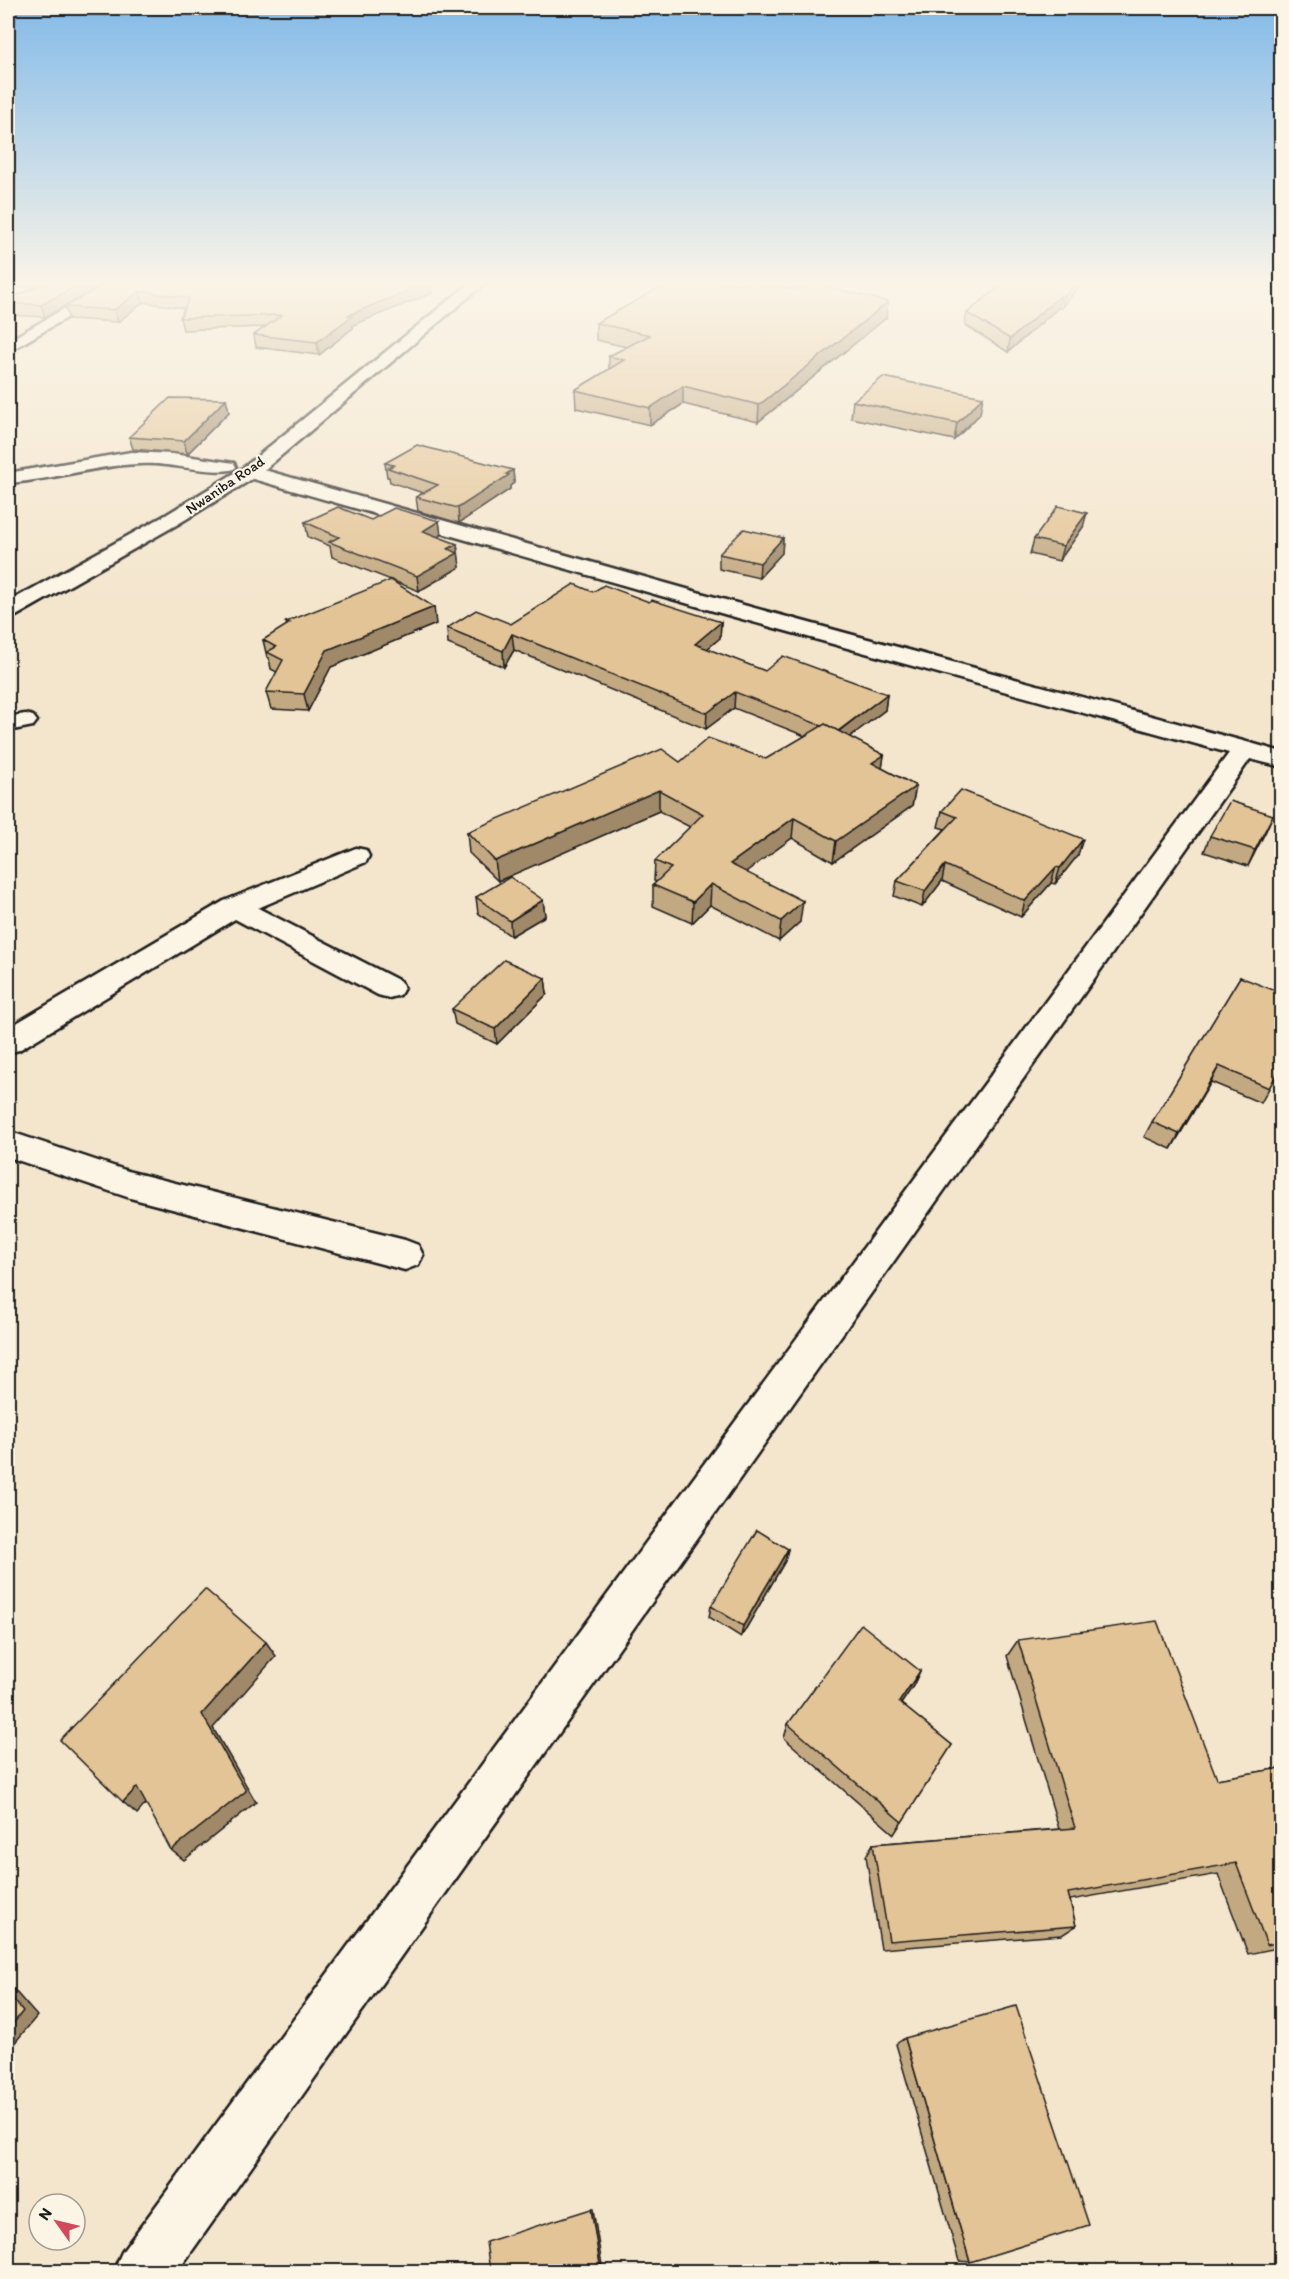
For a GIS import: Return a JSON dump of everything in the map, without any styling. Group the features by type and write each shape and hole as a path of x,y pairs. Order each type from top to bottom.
{"street":[{"path":"8,592 149,516 227,467 324,389"},
{"name":"Nwaniba Road","path":"8,611 171,520 250,472 350,389"},
{"path":"8,478 116,459 148,457 174,458 227,467"},
{"path":"142,2271 1263,755 739,611 250,472"},
{"path":"8,1042 234,907 356,856"},
{"path":"234,907 388,988"},
{"path":"8,1144 130,1185 405,1255"}],"building":[{"path":"576,389 678,389 650,408"},
{"path":"696,389 779,389 759,405"},
{"path":"868,389 945,389 983,397 957,423 853,401"},
{"path":"170,398 226,399 184,441 129,437"},
{"path":"417,445 513,470 506,474 509,475 458,508 416,497 438,485 388,468 394,465 385,463"},
{"path":"1058,506 1087,513 1063,546 1034,539"},
{"path":"338,507 371,520 394,508 439,521 423,531 457,544 448,549 458,553 417,576 329,542 339,537 305,522"},
{"path":"744,529 783,538 760,563 719,554"},
{"path":"391,580 434,607 327,650 304,694 266,692 283,660 267,652 276,647 263,640 290,623 286,622"},
{"path":"574,584 593,592 604,585 649,602 652,600 721,622 695,644 765,671 783,656 887,694 838,731 825,724 822,726 735,692 707,713 512,634 503,651 447,628 476,610 511,624"},
{"path":"825,724 884,755 872,763 916,786 836,841 794,818 730,864 803,901 781,921 711,884 693,902 653,885 671,868 655,861 703,814 659,790 495,861 467,832 662,749 680,762 708,738 766,759"},
{"path":"961,790 1083,839 1060,868 1056,867 1025,901 945,865 925,891 897,881 957,817 942,811"},
{"path":"1230,801 1273,815 1255,850 1210,836"},
{"path":"510,877 543,900 510,921 476,897"},
{"path":"504,960 545,978 495,1029 452,1009"},
{"path":"1240,977 1281,993 1281,1066 1269,1088 1219,1066 1179,1134 1152,1122"},
{"path":"757,1530 788,1549 743,1626 711,1606"},
{"path":"205,1589 266,1642 202,1714 246,1791 171,1850 137,1787 123,1802 60,1740"},
{"path":"1157,1621 1217,1779 1281,1768 1281,1942 1267,1945 1236,1863 1068,1893 1076,1926 889,1941 873,1844 1075,1828 1018,1640"},
{"path":"861,1624 920,1671 899,1702 952,1745 902,1822 788,1724"},
{"path":"8,1993 23,2011 8,2030"},
{"path":"1016,2006 1089,2225 970,2262 905,2038"},
{"path":"591,2209 601,2271 490,2271 486,2242"}]}
